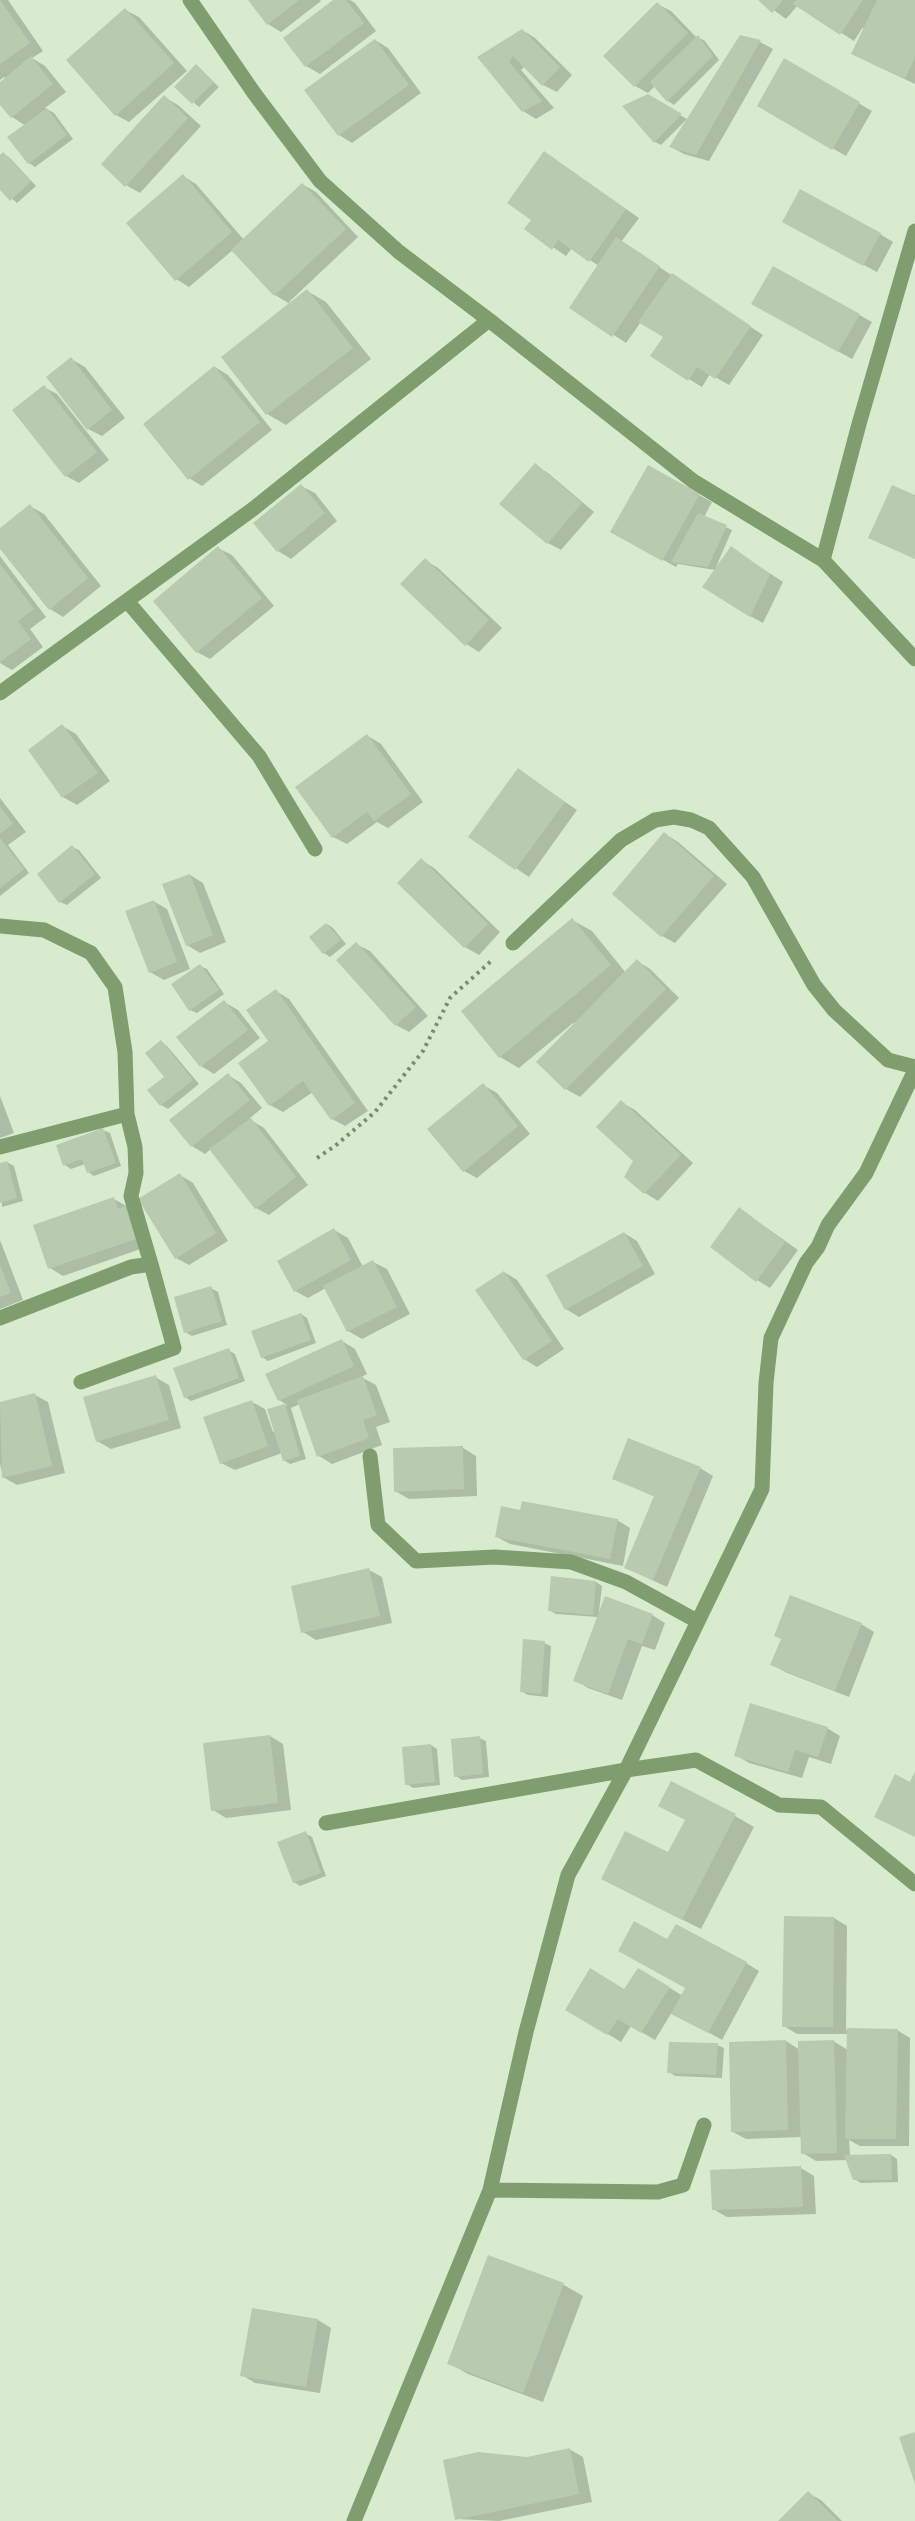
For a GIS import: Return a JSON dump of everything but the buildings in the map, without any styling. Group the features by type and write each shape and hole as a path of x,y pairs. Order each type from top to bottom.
{"street":[{"path":"190,0 254,93 320,180 399,252 693,481 823,560 915,659"},
{"path":"823,560 915,231"},
{"path":"0,693 253,509 489,320"},
{"path":"127,601 259,756 315,849"},
{"path":"354,2521 490,2190 526,2032 568,1875 626,1770 762,1489 766,1383 771,1338 806,1263 818,1247 828,1225 866,1173 915,1068 888,1060 834,1010 814,985 753,877 709,828 691,820 674,817 655,820 621,840 513,944"},
{"path":"0,926 44,930 92,953 115,987 125,1052 127,1114 135,1147 136,1173 131,1196 174,1348 81,1382"},
{"path":"0,1147 127,1114"},
{"path":"0,1318 131,1268 151,1264"},
{"path":"370,1456 378,1525 416,1561 495,1557 571,1562 626,1582 697,1621"},
{"path":"326,1823 626,1770 696,1760 779,1805 821,1807 915,1884"},
{"path":"490,2190 658,2192 683,2185 704,2125"}],"path":[{"path":"317,1158 375,1112 423,1051 450,998 513,944"}]}
